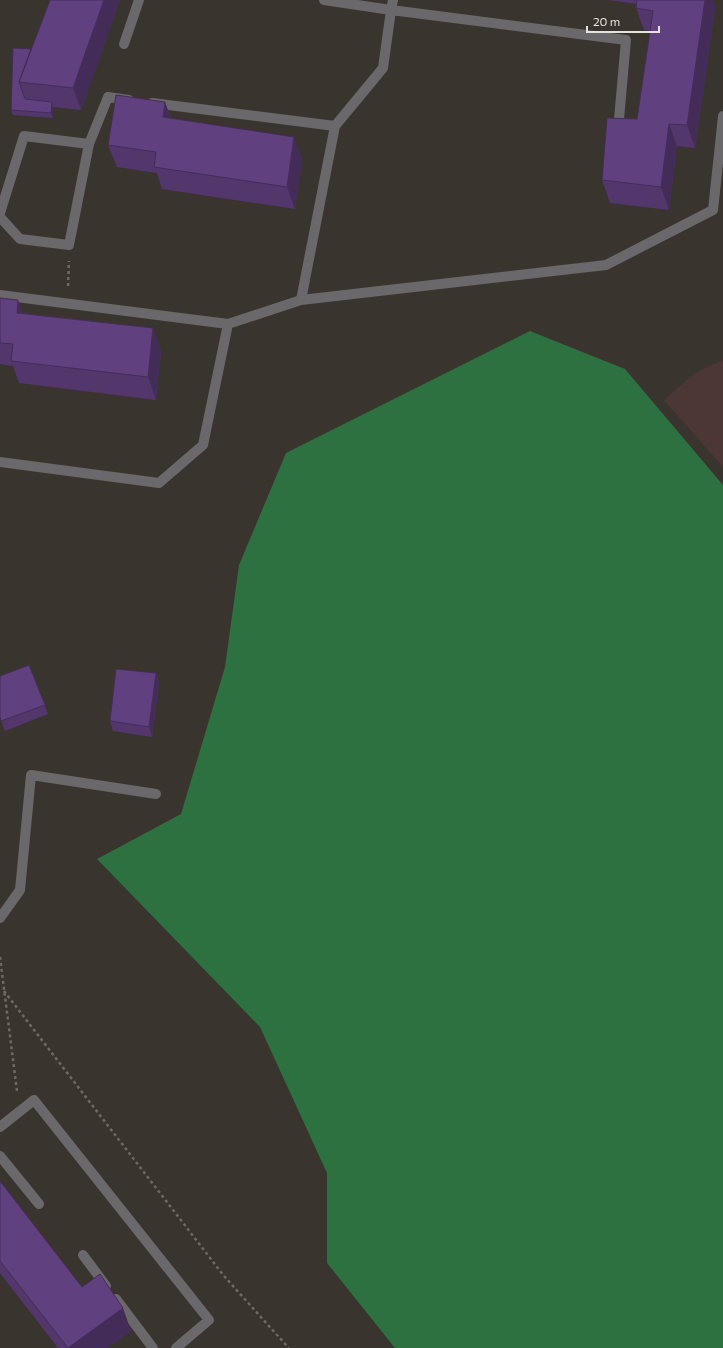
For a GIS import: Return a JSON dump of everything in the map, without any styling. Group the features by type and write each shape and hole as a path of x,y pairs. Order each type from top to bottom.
{"lane":[{"path":"124,44 138,0"},
{"path":"324,0 392,5 626,40 619,119"},
{"path":"301,300 335,126 383,68 392,5"},
{"path":"0,217 20,239 69,245 89,144 108,97 335,126"},
{"path":"0,295 228,324 301,300 606,265 713,210 723,116"},
{"path":"0,213 24,136 89,144"},
{"path":"0,462 159,483 203,446 228,324"},
{"path":"0,918 20,890 31,775 156,794"},
{"path":"0,1127 34,1100 209,1320 176,1348"},
{"path":"0,1156 39,1204"},
{"path":"83,1255 153,1348"}],"path":[{"path":"67,304 69,245"},
{"path":"0,957 20,1111"},
{"path":"4,991 224,1276 289,1348"}],"shaded area":[{"path":"723,360 723,467 664,400 695,373"}],"green space":[{"path":"530,331 625,369 723,485 723,1348 395,1348 327,1263 327,1173 260,1027 97,859 181,814 225,667 239,565 286,453"}],"building":[{"path":"50,0 104,0 73,88 19,82"},
{"path":"637,0 705,0 687,125 669,124 661,187 602,180 607,118 637,119 653,11 636,8"},
{"path":"13,48 31,49 19,82 25,99 52,102 51,113 11,110"},
{"path":"116,95 165,102 163,117 294,137 287,187 154,167 156,152 108,145"},
{"path":"0,298 18,300 17,313 153,328 148,377 11,361 13,344 0,343"},
{"path":"29,665 45,705 1,721 0,676"},
{"path":"116,669 156,673 149,727 110,721"},
{"path":"0,1181 82,1287 100,1274 123,1308 68,1348 0,1261"}]}
